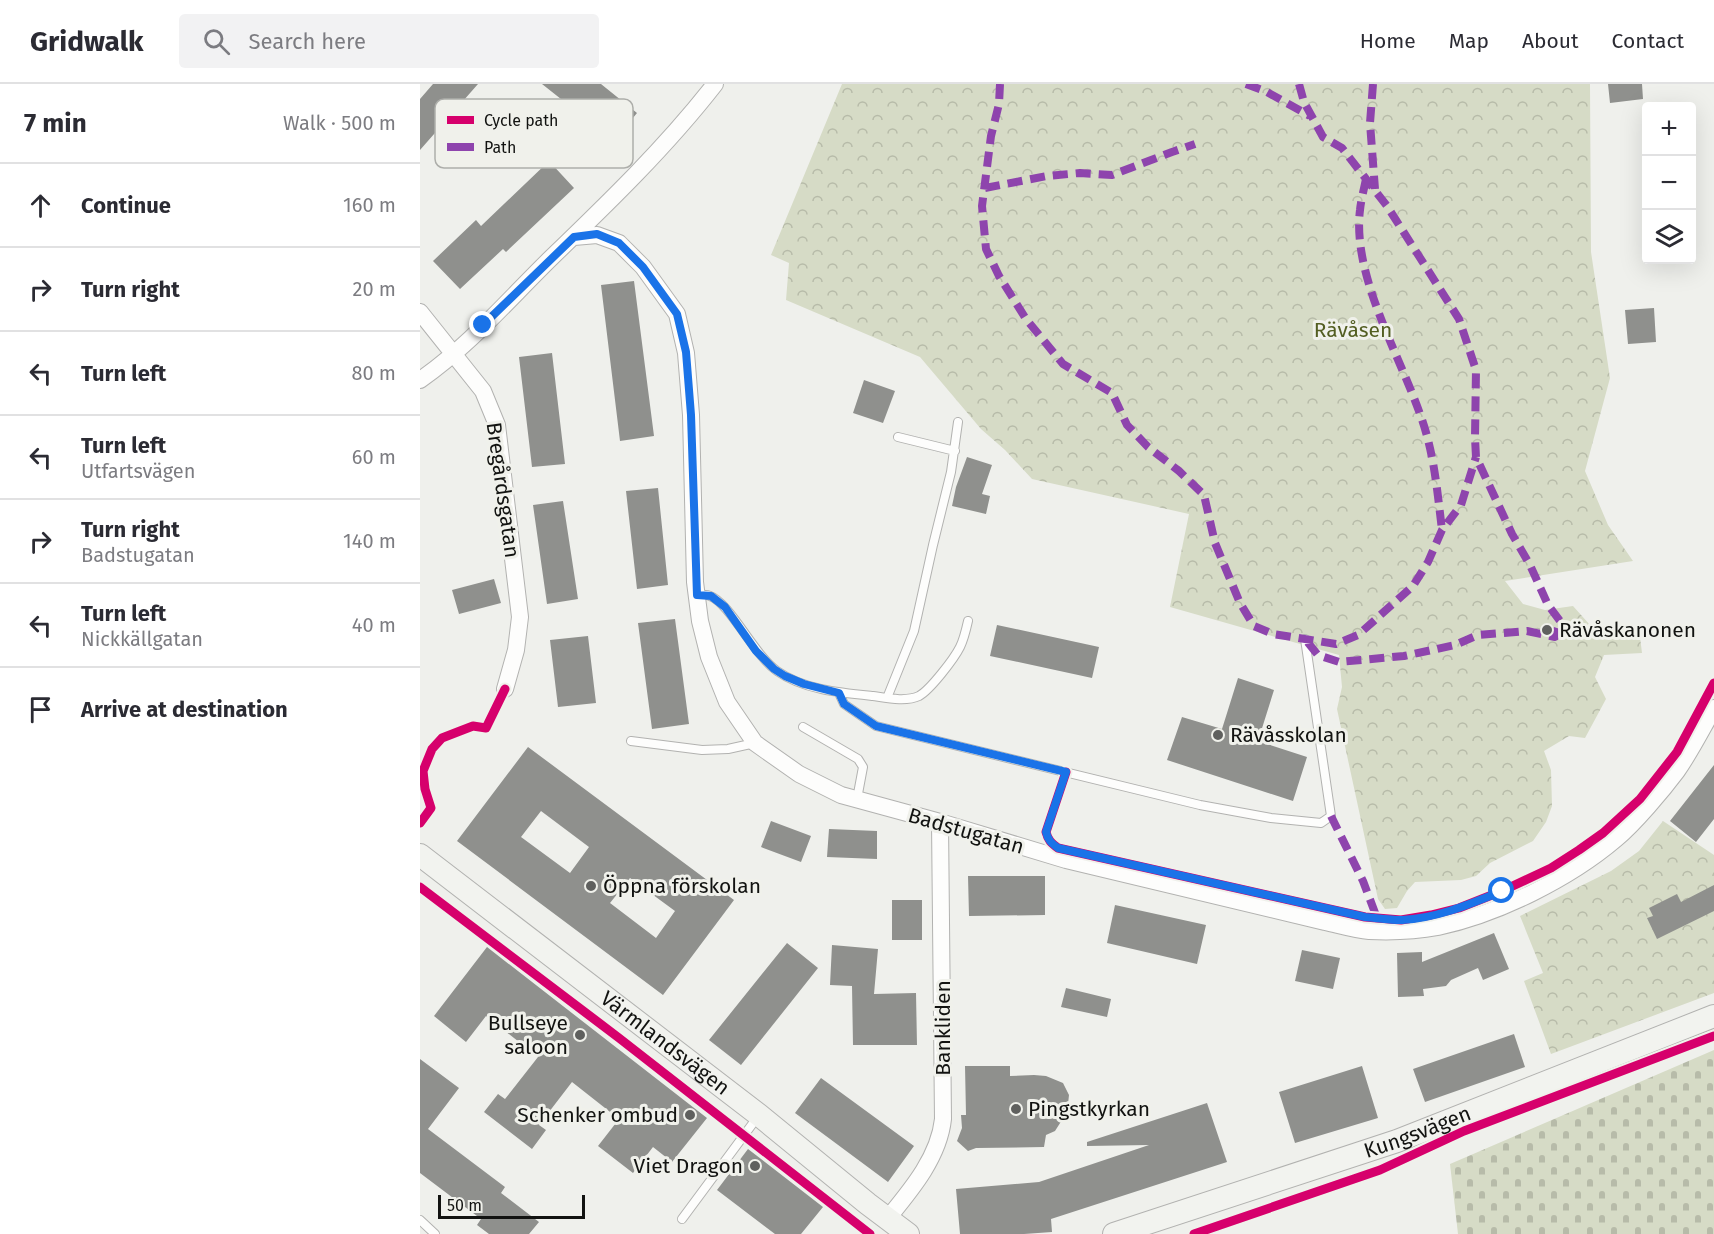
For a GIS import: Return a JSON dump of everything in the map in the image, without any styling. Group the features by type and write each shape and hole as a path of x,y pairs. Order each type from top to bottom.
{"street":[{"path":"420,380 499,311 574,237 651,159 715,84"},
{"name":"Badstugatan","path":"574,237 597,234 619,243 643,267 677,314 686,352 691,415 697,595 700,621 709,657 727,702 755,743 799,774 840,795 940,822 1066,861 1367,931 1436,927 1477,916 1536,890 1574,870 1617,838 1677,771 1714,708"},
{"name":"Bregårdsgatan","path":"420,312 483,391 497,425 520,617 516,650 505,689"},
{"name":"Bankliden","path":"888,1218 933,1154 941,1136 943,987 940,822"},
{"name":"Värmlandsvägen","path":"420,855 759,1115 908,1234"},
{"name":"Kungsvägen","path":"1114,1234 1397,1141 1714,1016"}],"lane":[{"path":"887,698 914,631 951,472 958,422"},
{"path":"898,438 955,451"},
{"path":"697,595 711,596 725,607 756,651 774,669 785,676 804,684 839,693 887,698 911,698 930,688 958,650 968,621"},
{"path":"839,693 844,704 876,726 1200,805 1270,818 1321,823 1331,816 1305,639"},
{"path":"803,727 858,759 863,767 857,799"},
{"path":"631,741 702,750 728,749 755,743"},
{"path":"682,1219 759,1115"},
{"path":"420,1220 435,1234"}],"green space":[{"name":"Rävåsen","path":"842,84 1590,84 1591,252 1610,378 1585,471 1608,525 1633,561 1505,581 1523,604 1545,610 1573,606 1590,625 1640,637 1642,653 1604,655 1595,677 1606,699 1585,738 1569,736 1544,751 1551,770 1552,806 1546,822 1533,841 1490,863 1476,876 1461,880 1415,882 1397,908 1385,909 1378,899 1337,709 1342,687 1339,655 1170,607 1189,514 1032,479 1005,450 981,429 920,357 786,300 789,263 771,255"},
{"path":"1663,821 1714,855 1714,993 1551,1054 1524,981 1543,973 1520,916 1611,871 1639,851"},
{"path":"1714,1050 1714,1234 1458,1234 1450,1164"}],"building":[{"path":"433,84 478,84 465,99 435,99 435,133 420,150 420,99"},
{"path":"542,84 601,84 620,99 561,99"},
{"path":"1608,84 1642,84 1643,99 1610,103"},
{"path":"542,168 555,168 574,188 506,252 503,249 460,289 433,261 476,220 481,226"},
{"path":"634,281 654,436 620,441 601,285"},
{"path":"1654,308 1656,342 1628,344 1625,310"},
{"path":"552,353 565,464 532,467 519,357"},
{"path":"864,380 895,391 883,423 853,413"},
{"path":"967,457 992,465 982,494 990,496 986,514 952,506"},
{"path":"658,488 668,585 637,589 626,491"},
{"path":"563,501 578,599 547,604 533,505"},
{"path":"494,579 501,603 459,614 452,590"},
{"path":"675,619 689,724 652,729 638,623"},
{"path":"997,625 1099,647 1092,678 990,656"},
{"path":"588,636 596,703 558,707 550,640"},
{"name":"Rävåsskolan","path":"1238,678 1274,690 1258,741 1307,757 1293,801 1167,760 1182,717 1222,729"},
{"path":"528,747 734,900 663,995 457,841","holes":["541,811 589,847 570,873 521,837","630,878 675,911 656,938 610,903"]},
{"path":"1714,765 1714,819 1696,842 1670,821"},
{"path":"771,821 811,836 801,862 761,847"},
{"path":"829,829 877,831 877,859 827,857"},
{"path":"968,876 1045,876 1045,915 969,916"},
{"path":"1714,885 1714,911 1657,939 1647,918 1653,916 1649,908 1677,894 1681,902"},
{"path":"892,900 922,900 922,940 892,940"},
{"path":"1115,905 1206,925 1197,964 1107,943"},
{"path":"1494,933 1509,969 1483,980 1478,968 1451,980 1446,986 1423,989 1424,996 1398,997 1397,953 1422,952 1422,962"},
{"path":"787,943 818,968 741,1065 709,1040"},
{"path":"832,945 878,949 874,994 916,993 917,1045 853,1045 852,986 830,985"},
{"path":"487,947 707,1118 672,1162 653,1147 633,1173 598,1146 619,1119 572,1082 539,1125 546,1130 532,1149 484,1112 498,1094 505,1099 538,1057 486,1016 466,1042 434,1016"},
{"path":"1302,950 1340,958 1333,989 1295,981"},
{"path":"1066,988 1111,999 1107,1017 1061,1007"},
{"path":"1514,1034 1525,1067 1425,1102 1413,1069"},
{"path":"420,1059 459,1088 428,1129 505,1187 501,1193 539,1222 529,1234 489,1234 477,1225 481,1219 420,1173"},
{"name":"Pingstkyrkan","path":"965,1066 1010,1066 1010,1076 1046,1076 1063,1083 1069,1095 1068,1104 1055,1131 1046,1135 1044,1147 976,1148 968,1151 957,1141 962,1128 961,1115 966,1115"},
{"path":"1362,1066 1378,1118 1295,1143 1279,1092"},
{"path":"821,1078 914,1146 888,1182 795,1113"},
{"path":"1207,1103 1227,1162 1051,1219 1052,1232 960,1234 956,1189 1039,1182 1149,1145 1087,1146 1087,1142"},
{"path":"748,1149 823,1207 801,1234 775,1234 717,1190"}],"marked path":[{"path":"1000,84 999,104 991,136 982,206 986,249 999,276 1026,319 1063,364 1112,393 1127,425 1148,447 1179,471 1204,495 1215,543 1240,603 1254,626 1273,634 1336,644 1358,635 1413,586 1428,562 1442,530 1461,505 1476,457"},
{"path":"1246,84 1265,91 1310,116"},
{"path":"1299,84 1304,102 1323,137 1342,148 1387,206 1459,319 1476,370 1476,457 1548,605 1560,621 1555,637 1527,631 1478,635 1455,645 1404,656 1339,662 1318,655 1305,639"},
{"path":"1373,84 1370,123 1375,189"},
{"path":"985,188 1047,176 1080,173 1112,175 1195,144"},
{"path":"1366,179 1360,210 1359,235 1363,261 1379,314 1425,428 1434,471 1442,530"},
{"path":"1331,816 1363,881 1377,918"}],"cycle path":[{"path":"1066,772 1046,832 1050,841 1058,848 1365,917 1401,920 1459,908 1502,891 1551,868 1603,833 1640,799 1677,752 1714,683"},
{"path":"420,823 431,808 425,789 423,771 432,749 442,738 473,726 486,728 505,689"},
{"path":"420,887 619,1038 870,1234"},
{"path":"1194,1234 1380,1170 1464,1131 1714,1036"}],"place":[{"name":"Rävåskanonen","path":"1547,630"},
{"name":"Rävåsskolan","path":"1218,735"},
{"name":"Öppna förskolan","path":"591,886"},
{"name":"Bullseye saloon","path":"580,1035"},
{"name":"Pingstkyrkan","path":"1016,1109"},
{"name":"Schenker ombud","path":"690,1115"},
{"name":"Viet Dragon","path":"755,1166"}],"route":[{"path":"483,325 574,237 597,234 619,243 643,267 677,314 686,352 691,415 697,595 711,596 725,607 756,651 774,669 804,684 839,693 844,704 876,726 1066,772 1046,832 1047,838 1058,848 1365,917 1389,920 1416,918 1459,908 1502,891"}]}
